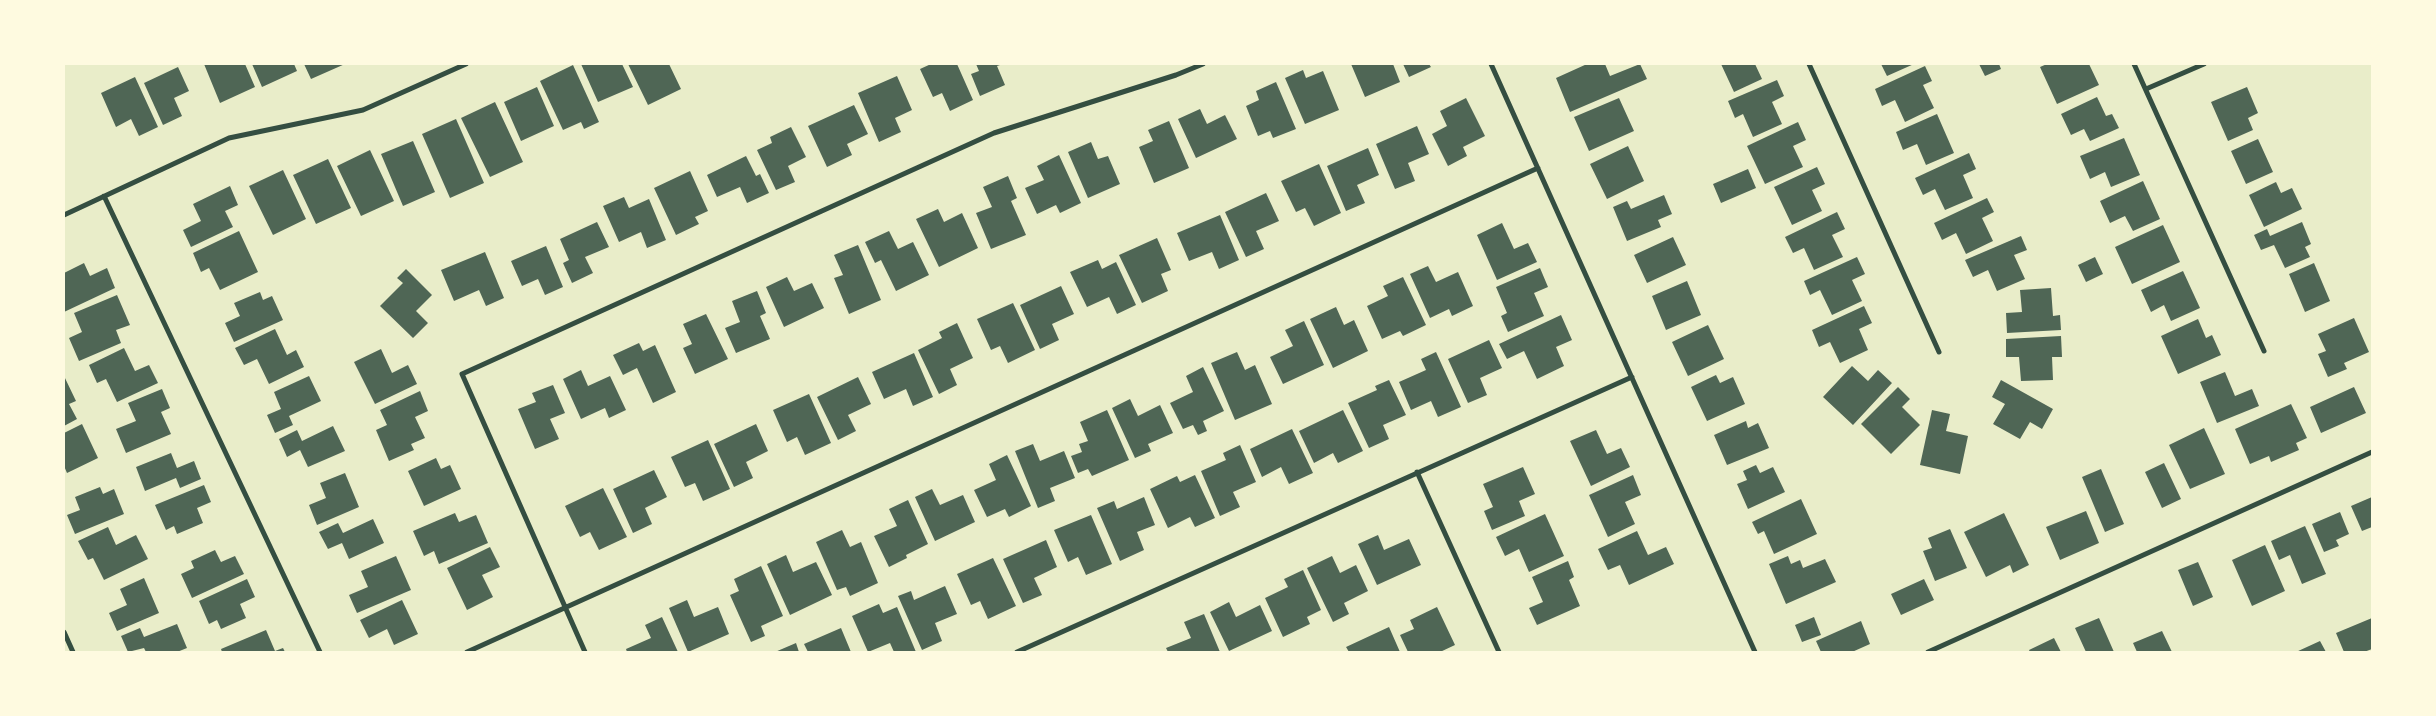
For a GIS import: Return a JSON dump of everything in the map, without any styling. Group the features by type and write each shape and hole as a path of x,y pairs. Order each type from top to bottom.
{"street":[{"path":"64,215 229,138 362,110 466,64"},
{"path":"585,652 462,374 994,133 1176,75 1203,64"},
{"path":"1492,64 1755,652"},
{"path":"1809,64 1939,352"},
{"path":"2134,64 2264,351"},
{"path":"2146,89 2204,64"},
{"path":"467,652 1538,168"},
{"path":"104,196 320,652"},
{"path":"1017,652 1632,377"},
{"path":"1928,652 2372,452"},
{"path":"1417,472 1499,652"},
{"path":"64,632 73,652"}],"building":[{"path":"204,64 245,64 255,87 220,103"},
{"path":"252,64 294,64 297,71 262,87"},
{"path":"304,64 345,64 311,79"},
{"path":"581,64 622,64 633,87 598,102"},
{"path":"628,64 669,64 681,89 648,105"},
{"path":"931,64 957,64 973,100 950,111 942,93 933,97 920,69"},
{"path":"976,64 1003,64 997,66 1005,85 980,96 971,74 979,71"},
{"path":"1351,64 1393,64 1400,82 1365,97"},
{"path":"1403,64 1429,64 1431,67 1409,77"},
{"path":"1587,64 1605,64 1610,76 1640,64 1647,79 1570,112 1556,78"},
{"path":"1721,64 1755,64 1762,79 1734,92"},
{"path":"1881,64 1914,64 1887,76"},
{"path":"1979,64 1999,64 2001,69 1985,76"},
{"path":"2047,64 2089,64 2099,85 2057,104 2040,67"},
{"path":"573,65 599,122 584,129 581,122 563,130 540,81"},
{"path":"1925,66 1932,81 1923,85 1934,108 1905,122 1895,100 1882,106 1875,89"},
{"path":"178,67 189,91 174,98 182,116 163,125 144,83"},
{"path":"1303,70 1306,78 1323,71 1339,110 1305,124 1285,78"},
{"path":"897,76 912,110 895,118 901,132 879,142 858,93"},
{"path":"135,77 158,127 139,136 131,119 116,127 101,93"},
{"path":"1777,80 1784,96 1772,102 1782,124 1753,137 1743,114 1735,118 1728,101"},
{"path":"1276,82 1296,129 1273,138 1270,131 1258,136 1246,106 1259,100 1256,91"},
{"path":"537,87 554,126 521,141 504,102"},
{"path":"2247,87 2258,113 2248,118 2253,130 2228,141 2211,102"},
{"path":"2097,97 2106,116 2112,114 2119,128 2090,141 2084,129 2071,135 2061,114"},
{"path":"1466,98 1485,136 1463,147 1467,156 1448,166 1432,134 1447,126 1440,111"},
{"path":"1619,98 1634,131 1589,151 1574,117"},
{"path":"495,102 523,162 490,177 461,118"},
{"path":"854,105 868,134 847,144 852,155 827,167 808,126"},
{"path":"1200,109 1207,124 1225,115 1237,139 1196,158 1178,119"},
{"path":"1937,114 1954,153 1926,165 1917,144 1903,150 1896,132"},
{"path":"456,119 484,183 450,198 422,134"},
{"path":"1169,121 1189,168 1154,183 1139,147 1153,141 1148,130"},
{"path":"1798,122 1806,140 1793,146 1803,167 1765,184 1747,146"},
{"path":"1417,126 1429,154 1408,163 1415,181 1395,189 1376,144"},
{"path":"791,127 806,157 788,166 795,182 776,190 757,150 772,143 770,137"},
{"path":"2124,138 2140,175 2111,187 2105,172 2090,179 2080,156"},
{"path":"2258,139 2273,172 2246,184 2231,151"},
{"path":"413,141 435,192 403,206 381,154"},
{"path":"1091,142 1098,159 1108,156 1120,184 1088,198 1068,152"},
{"path":"1628,146 1644,181 1607,199 1590,164"},
{"path":"1368,148 1379,175 1357,185 1365,203 1346,211 1327,166"},
{"path":"370,150 394,201 361,216 337,166"},
{"path":"1969,153 1976,169 1963,175 1973,198 1945,210 1935,189 1923,195 1915,178"},
{"path":"1059,155 1081,203 1060,213 1056,205 1037,214 1025,188 1044,180 1037,166"},
{"path":"746,156 756,176 760,174 769,193 747,203 740,187 717,197 707,175"},
{"path":"328,159 351,208 316,224 293,175"},
{"path":"1319,164 1341,213 1314,226 1305,208 1296,212 1281,181"},
{"path":"1817,167 1825,184 1812,190 1822,211 1792,225 1774,187"},
{"path":"1748,169 1756,188 1721,203 1713,184"},
{"path":"283,170 306,219 273,235 249,186"},
{"path":"690,171 708,211 695,217 699,224 676,235 654,188"},
{"path":"1008,176 1017,198 1011,201 1026,235 991,249 976,213 992,207 983,187"},
{"path":"2143,181 2160,219 2133,231 2125,216 2110,223 2100,201"},
{"path":"2276,182 2281,193 2292,188 2302,209 2264,227 2249,195"},
{"path":"230,186 238,205 225,211 233,227 191,247 183,230 201,221 193,204"},
{"path":"1266,193 1279,221 1256,231 1264,249 1246,257 1225,212"},
{"path":"1664,195 1672,214 1658,220 1661,227 1627,241 1613,207 1627,201 1631,209"},
{"path":"624,197 629,208 649,199 666,240 647,248 641,232 619,242 603,206"},
{"path":"1987,198 1994,212 1982,218 1993,241 1966,254 1956,233 1942,240 1934,223"},
{"path":"938,209 944,222 962,213 978,248 939,267 916,219"},
{"path":"1837,212 1845,229 1832,235 1843,257 1814,270 1804,248 1793,253 1785,237"},
{"path":"1220,215 1239,260 1219,269 1212,252 1189,261 1177,233"},
{"path":"597,222 609,247 585,257 593,273 572,283 563,263 569,260 560,239"},
{"path":"2302,222 2311,244 2305,247 2310,257 2285,268 2274,245 2261,250 2254,235 2267,229 2270,236"},
{"path":"1502,223 1514,249 1528,243 1537,262 1497,280 1477,235"},
{"path":"2163,225 2180,262 2132,284 2115,247"},
{"path":"239,231 258,272 220,290 209,268 201,272 193,253"},
{"path":"889,231 898,249 913,242 929,275 896,291 881,260 875,263 865,242"},
{"path":"2021,236 2027,250 2014,255 2025,279 1997,291 1988,270 1973,277 1965,260"},
{"path":"1673,237 1686,265 1647,283 1634,255"},
{"path":"1157,238 1171,270 1161,274 1168,291 1142,303 1119,255"},
{"path":"858,245 881,300 849,314 834,278 843,275 834,255"},
{"path":"546,246 563,287 545,295 538,279 522,286 511,261"},
{"path":"485,252 504,298 486,306 479,290 454,301 441,270"},
{"path":"1857,257 1865,274 1852,280 1862,301 1832,315 1820,290 1810,295 1804,281"},
{"path":"2095,257 2103,274 2086,282 2078,265"},
{"path":"1098,260 1102,269 1116,262 1136,305 1117,314 1109,297 1087,307 1070,272"},
{"path":"84,263 90,276 107,268 115,288 64,312 64,273"},
{"path":"2314,263 2330,301 2305,312 2289,274"},
{"path":"1428,266 1436,282 1458,272 1473,306 1452,316 1449,309 1430,318 1410,274"},
{"path":"1540,268 1548,287 1534,293 1544,316 1508,332 1501,316 1507,313 1496,287"},
{"path":"406,269 432,295 416,311 428,323 413,338 380,306 403,283 397,278"},
{"path":"2183,271 2200,308 2171,321 2164,305 2151,312 2141,290"},
{"path":"787,277 794,291 812,283 824,308 784,327 766,287"},
{"path":"1403,277 1426,325 1403,336 1400,331 1382,339 1367,306 1388,296 1383,286"},
{"path":"1687,281 1701,315 1666,330 1652,296"},
{"path":"1061,286 1074,314 1052,324 1059,340 1040,349 1020,305"},
{"path":"2051,288 2053,316 2060,315 2061,330 2007,333 2006,313 2022,312 2020,290"},
{"path":"757,291 766,313 760,316 770,339 736,353 725,328 740,322 732,301"},
{"path":"260,292 263,300 272,296 283,320 234,342 225,323 240,316 234,303"},
{"path":"117,295 130,325 116,330 121,343 79,361 69,338 82,332 74,313"},
{"path":"1013,303 1035,350 1008,363 1000,346 991,350 977,319"},
{"path":"1864,306 1872,323 1859,329 1868,350 1840,363 1830,342 1819,347 1812,330"},
{"path":"1336,307 1344,325 1354,320 1368,351 1333,368 1310,319"},
{"path":"706,314 728,359 695,374 683,348 692,344 683,324"},
{"path":"1561,315 1572,340 1556,347 1564,366 1537,379 1524,351 1507,359 1499,344"},
{"path":"2354,318 2369,352 2344,363 2347,369 2328,377 2318,354 2326,351 2318,334"},
{"path":"2198,319 2206,338 2212,335 2221,355 2178,374 2161,336"},
{"path":"1304,321 1324,365 1283,384 1270,357 1293,346 1285,330"},
{"path":"957,323 973,358 950,369 957,385 939,394 918,350 942,338 939,332"},
{"path":"1708,325 1724,359 1688,376 1672,342"},
{"path":"275,329 287,355 296,350 304,367 269,384 257,359 244,365 235,348"},
{"path":"2061,336 2062,357 2052,357 2053,380 2021,381 2019,357 2006,357 2006,339"},
{"path":"1489,340 1502,368 1480,378 1487,395 1468,403 1448,359"},
{"path":"639,343 643,351 655,345 676,392 653,403 637,368 623,375 613,355"},
{"path":"124,348 135,371 149,365 158,383 117,402 106,379 97,383 89,365"},
{"path":"381,349 392,373 408,365 417,384 375,404 354,362"},
{"path":"1237,352 1245,370 1255,365 1272,404 1235,420 1211,363"},
{"path":"1436,352 1461,407 1438,417 1431,401 1411,410 1399,382 1426,370 1421,359"},
{"path":"914,353 933,397 913,406 906,389 884,399 872,372"},
{"path":"1852,366 1868,381 1878,370 1892,383 1853,425 1823,397"},
{"path":"1203,367 1224,411 1203,421 1207,431 1198,435 1193,425 1183,429 1170,403 1193,392 1186,376"},
{"path":"581,370 588,386 610,376 626,410 609,418 605,408 581,419 563,379"},
{"path":"2225,372 2235,396 2252,389 2259,406 2217,423 2200,382"},
{"path":"1716,375 1720,383 1733,377 1745,404 1707,421 1691,387"},
{"path":"64,376 76,401 69,404 77,419 64,426"},
{"path":"309,376 321,401 289,416 293,425 275,433 267,415 281,409 274,392"},
{"path":"858,377 871,404 848,415 856,431 838,440 817,397"},
{"path":"1389,380 1406,415 1383,425 1389,439 1369,448 1348,403 1377,390 1375,386"},
{"path":"2001,380 2053,409 2042,429 2030,422 2020,439 1993,424 2005,404 1992,397"},
{"path":"553,385 565,413 550,419 559,439 535,449 518,409 536,402 532,393"},
{"path":"1898,387 1910,399 1902,407 1920,425 1891,454 1861,424"},
{"path":"2354,387 2366,413 2321,433 2310,407"},
{"path":"162,389 170,408 161,412 171,434 126,453 116,429 136,421 128,403"},
{"path":"420,391 428,411 415,417 425,438 411,444 414,450 389,461 376,430 387,425 380,410"},
{"path":"809,394 831,443 805,455 797,437 787,442 773,410"},
{"path":"1130,399 1138,416 1160,405 1173,433 1148,444 1151,451 1135,458 1112,408"},
{"path":"2291,404 2307,438 2296,443 2299,450 2271,462 2269,456 2250,464 2235,429"},
{"path":"1107,410 1129,460 1092,476 1088,469 1078,473 1071,456 1082,452 1079,444 1088,441 1080,422"},
{"path":"1343,410 1363,451 1338,463 1333,453 1314,463 1299,431"},
{"path":"1932,410 1950,414 1946,431 1968,436 1960,474 1920,465"},
{"path":"1746,421 1748,428 1758,423 1769,448 1727,465 1714,435"},
{"path":"82,424 98,458 67,473 64,466 64,433"},
{"path":"756,424 768,451 746,462 753,478 734,487 714,444"},
{"path":"333,426 345,451 308,467 300,450 287,457 279,439 297,430 302,441"},
{"path":"2204,428 2225,474 2190,489 2169,445"},
{"path":"1292,429 1313,473 1289,484 1281,467 1262,477 1250,449"},
{"path":"1596,430 1607,454 1621,448 1630,467 1591,486 1570,441"},
{"path":"708,440 730,489 703,501 695,483 685,487 671,457"},
{"path":"1033,444 1040,461 1064,451 1075,478 1050,488 1055,501 1038,508 1015,451"},
{"path":"1240,445 1256,482 1233,492 1240,507 1220,516 1201,471 1226,460 1223,453"},
{"path":"171,453 177,468 194,461 201,479 180,488 176,478 145,491 136,467"},
{"path":"1007,455 1031,506 1009,517 1005,509 987,517 974,490 996,480 989,464"},
{"path":"436,458 441,469 450,465 461,489 424,506 408,471"},
{"path":"2164,463 2181,499 2162,508 2145,472"},
{"path":"1756,465 1760,473 1773,467 1785,492 1748,509 1737,484 1747,480 1743,471"},
{"path":"1523,467 1535,494 1519,501 1525,516 1492,530 1484,511 1493,507 1483,484"},
{"path":"2101,469 2124,524 2105,532 2082,477"},
{"path":"654,470 667,497 645,508 652,524 633,533 613,489"},
{"path":"345,473 359,507 317,525 309,505 326,498 320,483"},
{"path":"1195,475 1215,518 1195,527 1190,517 1168,528 1150,489 1177,476 1180,482"},
{"path":"1633,475 1641,495 1625,502 1635,524 1608,537 1589,495"},
{"path":"204,485 211,502 197,508 203,523 177,534 174,526 166,530 155,505"},
{"path":"100,487 103,494 114,489 124,514 75,534 67,515 80,510 75,497"},
{"path":"603,488 627,537 599,550 590,532 580,537 565,506"},
{"path":"932,489 940,505 963,495 975,522 935,541 915,497"},
{"path":"1144,497 1155,525 1137,532 1144,550 1120,561 1097,508 1114,501 1117,509"},
{"path":"2372,497 2372,527 2362,531 2351,506"},
{"path":"1801,499 1817,534 1774,554 1764,531 1758,534 1752,522"},
{"path":"908,500 928,544 906,555 907,558 889,567 874,536 897,526 889,509"},
{"path":"2086,511 2099,543 2060,560 2046,527"},
{"path":"2340,512 2349,534 2336,540 2339,546 2324,552 2312,524"},
{"path":"455,513 459,522 476,515 488,543 439,564 434,551 424,556 413,531"},
{"path":"2004,513 2029,565 2013,573 2010,565 1986,577 1964,532"},
{"path":"1545,514 1564,556 1529,572 1519,549 1505,556 1496,537"},
{"path":"1091,515 1112,564 1086,575 1078,557 1068,562 1054,530"},
{"path":"373,519 384,543 349,559 342,543 328,549 319,532 338,523 343,533"},
{"path":"2305,526 2326,574 2302,584 2290,555 2279,560 2271,541"},
{"path":"108,527 116,545 136,535 148,559 104,580 93,558 88,560 78,541"},
{"path":"1950,529 1967,568 1935,581 1923,551 1932,548 1928,538"},
{"path":"842,530 850,547 861,542 878,583 850,596 846,587 837,590 816,542"},
{"path":"1637,531 1648,555 1666,547 1674,564 1629,585 1620,565 1608,570 1598,549"},
{"path":"1378,535 1384,550 1409,539 1421,565 1377,585 1358,544"},
{"path":"1046,540 1057,567 1034,578 1042,595 1023,603 1003,559"},
{"path":"2265,545 2285,591 2252,606 2232,560"},
{"path":"490,547 500,567 482,575 493,597 467,610 447,568"},
{"path":"215,550 221,562 235,556 244,574 192,598 181,574 194,568 191,561"},
{"path":"786,555 793,572 816,562 832,595 790,615 767,564"},
{"path":"396,556 411,590 357,613 349,595 368,587 361,571"},
{"path":"1332,556 1340,573 1356,565 1368,591 1344,603 1349,614 1333,622 1307,568"},
{"path":"1788,556 1791,564 1800,560 1803,568 1825,559 1836,582 1786,604 1769,564"},
{"path":"993,558 1016,606 988,619 980,601 971,605 957,574"},
{"path":"1568,561 1574,577 1569,580 1580,606 1537,625 1529,608 1543,602 1532,577"},
{"path":"2198,562 2213,597 2193,606 2178,570"},
{"path":"761,566 783,616 761,626 765,636 751,642 730,595 739,591 734,579"},
{"path":"1303,570 1321,610 1307,617 1310,624 1283,637 1265,598 1288,587 1284,579"},
{"path":"144,578 159,613 117,631 109,613 127,605 120,589"},
{"path":"247,579 255,597 240,604 246,618 221,629 217,620 209,624 199,601"},
{"path":"1924,579 1934,600 1901,615 1891,594"},
{"path":"945,586 957,614 935,623 942,641 922,650 898,596 911,591 914,600"},
{"path":"402,600 418,634 394,645 387,629 369,638 360,620"},
{"path":"687,600 694,617 718,607 729,634 688,652 669,608"},
{"path":"1229,602 1236,617 1260,605 1272,631 1229,651 1210,612"},
{"path":"879,604 883,613 897,607 916,652 894,652 890,643 868,652 852,616"},
{"path":"1437,607 1455,645 1440,652 1408,652 1400,635 1414,629 1410,620"},
{"path":"1204,614 1220,652 1168,652 1166,648 1191,638 1184,622"},
{"path":"662,617 678,652 627,652 626,649 651,638 645,625"},
{"path":"1814,617 1821,635 1802,642 1795,625"},
{"path":"2099,618 2114,652 2086,652 2075,628"},
{"path":"2372,618 2372,649 2364,652 2344,652 2336,633"},
{"path":"1861,621 1870,644 1852,652 1821,652 1816,641"},
{"path":"177,624 187,648 177,652 146,652 144,648 128,652 121,636 140,628 144,637"},
{"path":"1389,627 1400,652 1349,652 1346,647"},
{"path":"841,628 851,652 808,652 804,644"},
{"path":"266,630 275,651 283,648 285,652 222,652 221,649"},
{"path":"2162,631 2172,652 2137,652 2133,643"},
{"path":"2054,638 2061,652 2030,652 2029,650"},
{"path":"2320,641 2326,652 2296,652"},
{"path":"796,643 799,652 775,652"}]}
